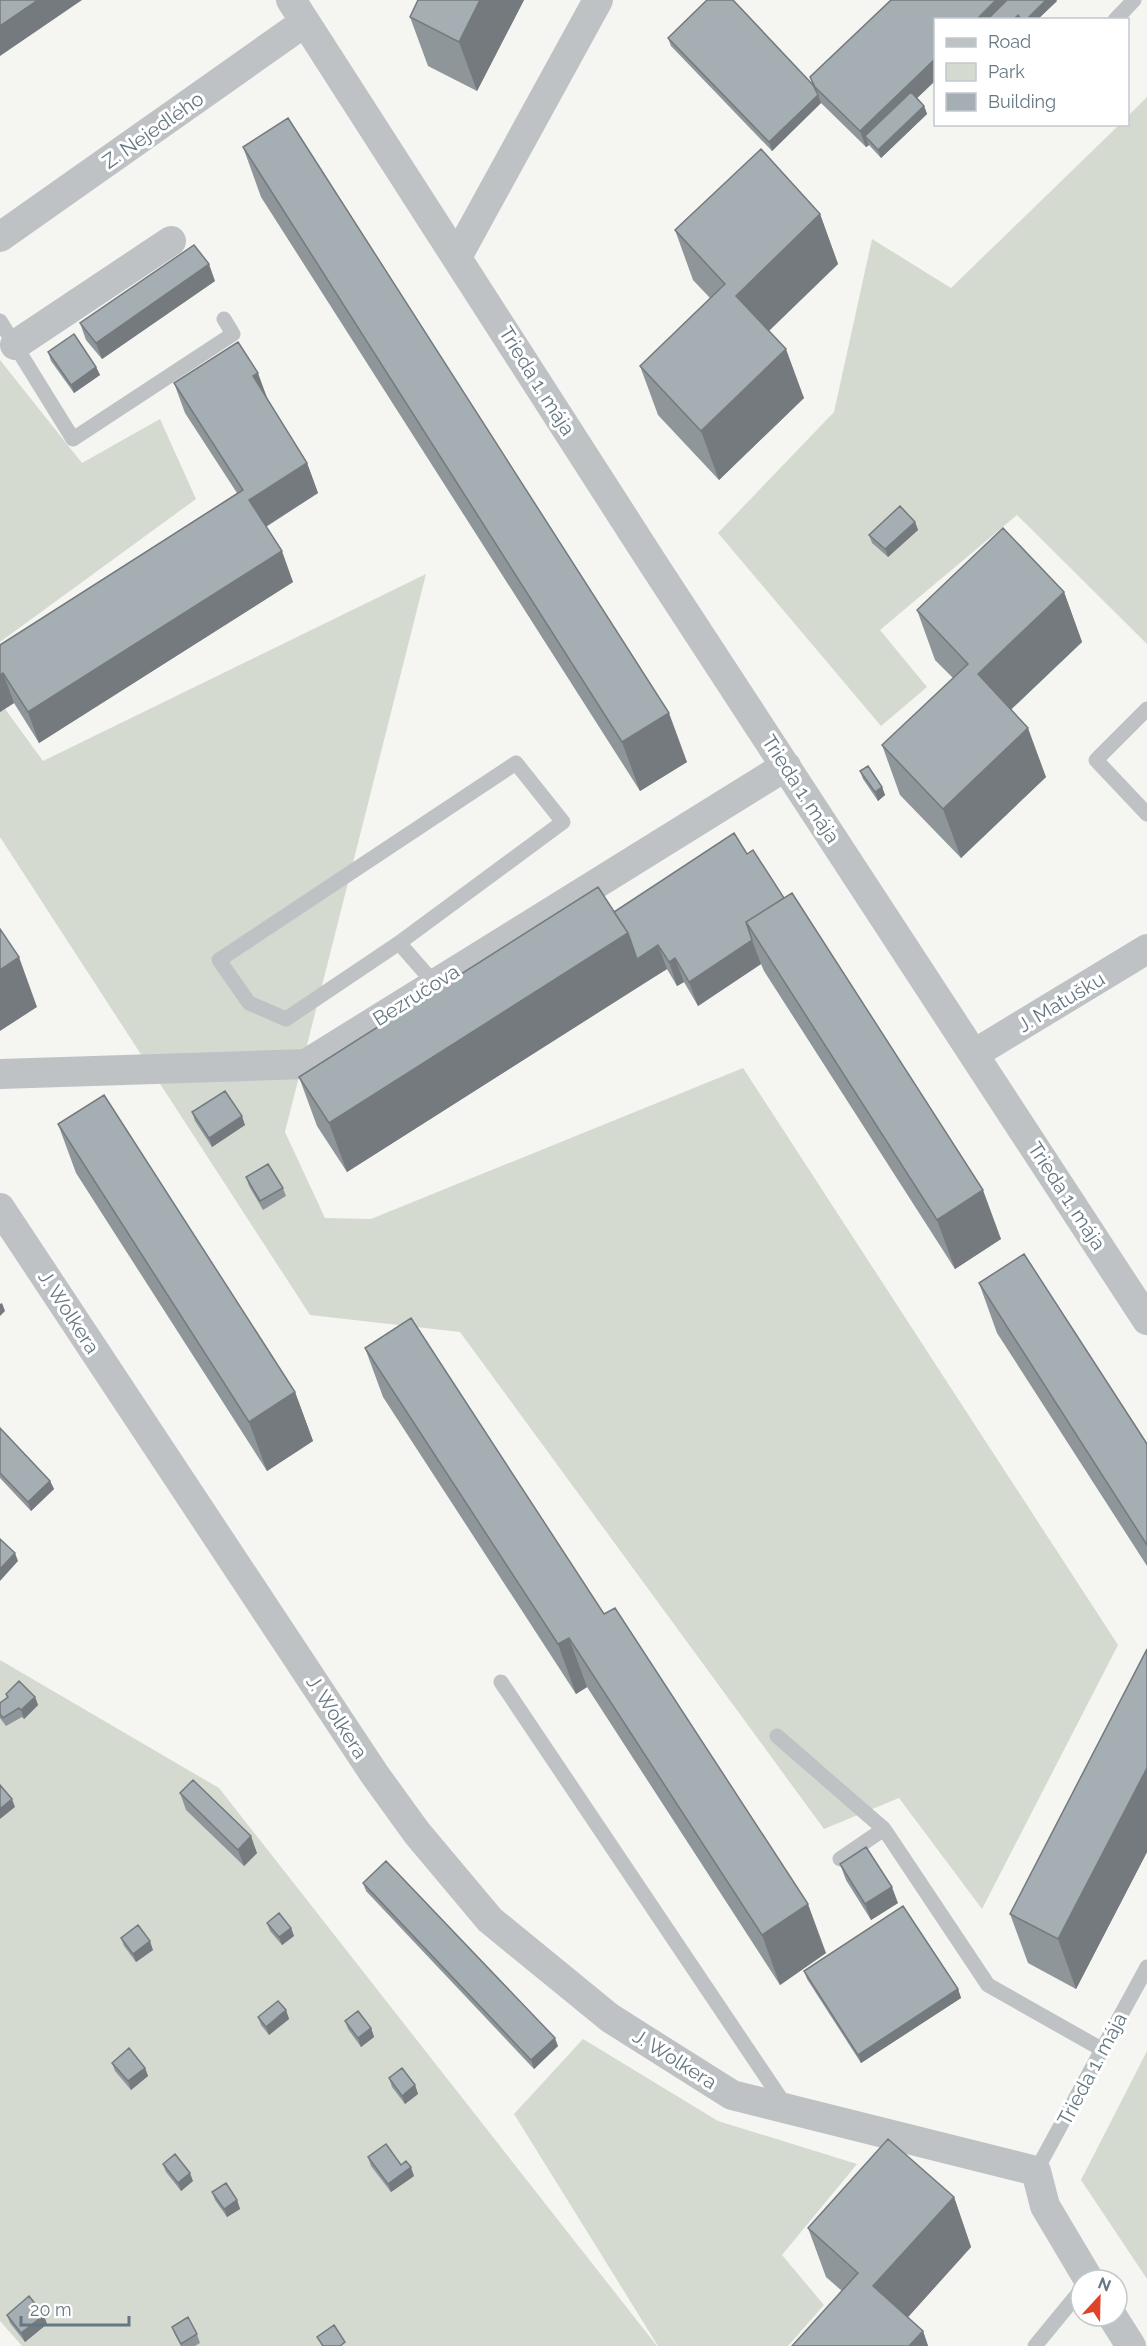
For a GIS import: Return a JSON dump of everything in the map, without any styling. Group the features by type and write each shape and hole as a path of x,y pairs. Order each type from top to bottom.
{"street":[{"path":"457,257 598,0"},
{"name":"Trieda 1. mája","path":"298,11 652,562 1147,1320"},
{"name":"Z. Nejedlého","path":"0,237 298,11"},
{"path":"8,333 171,241"},
{"name":"Bezručova","path":"0,1074 306,1064 786,766"},
{"name":"J. Matušku","path":"974,1054 1147,950"},
{"name":"J. Wolkera","path":"0,1208 375,1775 417,1833 490,1920 610,2018 732,2095 1036,2172"},
{"path":"1036,2172 1045,2206 1082,2268"},
{"path":"1120,2328 1131,2346"}],"lane":[{"path":"1117,18 1134,0"},
{"path":"8,333 73,439 233,334 224,319"},
{"path":"1147,709 1096,760 1147,814"},
{"path":"516,763 563,822 399,943 285,1019 249,1003 219,960 516,763"},
{"path":"399,943 435,984"},
{"path":"501,1682 788,2109"},
{"path":"777,1736 884,1829 988,1985 1103,2050"},
{"path":"840,1859 884,1829"},
{"name":"Trieda 1. mája","path":"1036,2172 1147,1966"},
{"path":"1035,2346 1069,2305"}],"green space":[{"path":"1147,97 1147,644 1017,515 880,630 927,687 881,726 718,533 834,412 872,239 951,288 1118,126 1129,126 1129,115"},
{"path":"0,360 82,463 160,419 196,499 0,642"},
{"path":"426,574 285,1132 325,1218 371,1219 743,1068 1118,1645 982,1909 899,1798 824,1829 460,1332 310,1315 0,837 0,702 43,761"},
{"path":"0,1660 219,1788 657,2346 22,2346 0,2321"},
{"path":"583,2039 718,2121 857,2164 782,2255 824,2305 788,2346 658,2346 514,2114"},
{"path":"1147,2051 1147,2279 1081,2180"}],"building":[{"path":"0,0 38,0 0,26"},
{"path":"418,0 480,0 459,42 410,17"},
{"path":"707,0 733,0 813,85 818,95 769,142 668,38"},
{"path":"891,0 996,0 978,18 934,18 934,60 860,131 815,87 810,77"},
{"path":"1007,0 1046,0 1028,18 1020,18 1018,15 1015,18 989,18"},
{"path":"911,92 924,106 878,150 865,136"},
{"path":"288,118 669,713 622,742 243,147"},
{"path":"761,149 820,214 736,296 786,349 701,431 640,366 725,284 675,230"},
{"path":"194,245 209,264 96,343 80,323"},
{"path":"74,334 96,367 71,385 48,352"},
{"path":"238,342 258,373 253,376 307,463 249,500 282,551 28,712 3,673 0,675 0,645 243,490 174,383"},
{"path":"900,506 915,522 885,549 869,535"},
{"path":"1003,528 1064,592 978,674 1028,728 943,809 882,745 968,664 917,610"},
{"path":"868,766 882,787 875,792 860,771"},
{"path":"734,833 747,854 753,850 784,898 746,922 752,940 689,982 675,958 669,962 658,945 637,959 628,933 614,912"},
{"path":"598,887 628,933 329,1123 299,1077"},
{"path":"792,893 983,1190 937,1220 746,922"},
{"path":"0,929 19,957 0,970"},
{"path":"225,1091 242,1116 209,1138 192,1112"},
{"path":"104,1095 295,1392 249,1422 58,1124"},
{"path":"268,1164 283,1188 260,1201 246,1177"},
{"path":"1024,1254 1147,1444 1147,1545 979,1283"},
{"path":"411,1318 604,1614 615,1608 808,1904 762,1935 569,1638 558,1644 365,1348"},
{"path":"0,1428 50,1481 28,1502 0,1473"},
{"path":"0,1539 15,1553 0,1569"},
{"path":"1147,1649 1147,1768 1058,1939 1010,1914"},
{"path":"19,1681 35,1697 21,1710 19,1708 3,1718 0,1714 0,1703 8,1697 6,1694"},
{"path":"193,1780 251,1836 238,1850 180,1793"},
{"path":"0,1785 12,1799 0,1809"},
{"path":"866,1847 892,1887 865,1904 840,1864"},
{"path":"386,1861 555,2038 531,2060 363,1883"},
{"path":"903,1906 958,1989 858,2055 804,1971"},
{"path":"279,1913 291,1928 279,1937 267,1923"},
{"path":"138,1925 150,1941 133,1954 121,1938"},
{"path":"278,2001 286,2010 266,2027 258,2017"},
{"path":"358,2011 371,2028 358,2038 345,2021"},
{"path":"129,2048 145,2068 128,2081 112,2063"},
{"path":"402,2068 415,2085 402,2096 389,2078"},
{"path":"888,2139 954,2197 873,2286 923,2331 909,2346 792,2346 858,2273 808,2228"},
{"path":"386,2144 401,2165 406,2161 411,2167 388,2184 368,2157"},
{"path":"175,2154 190,2173 178,2183 163,2164"},
{"path":"226,2183 237,2200 224,2209 212,2192"},
{"path":"29,2296 44,2315 21,2333 7,2315"},
{"path":"188,2317 197,2334 181,2344 172,2327"},
{"path":"334,2325 345,2342 340,2346 323,2346 317,2337"}]}
